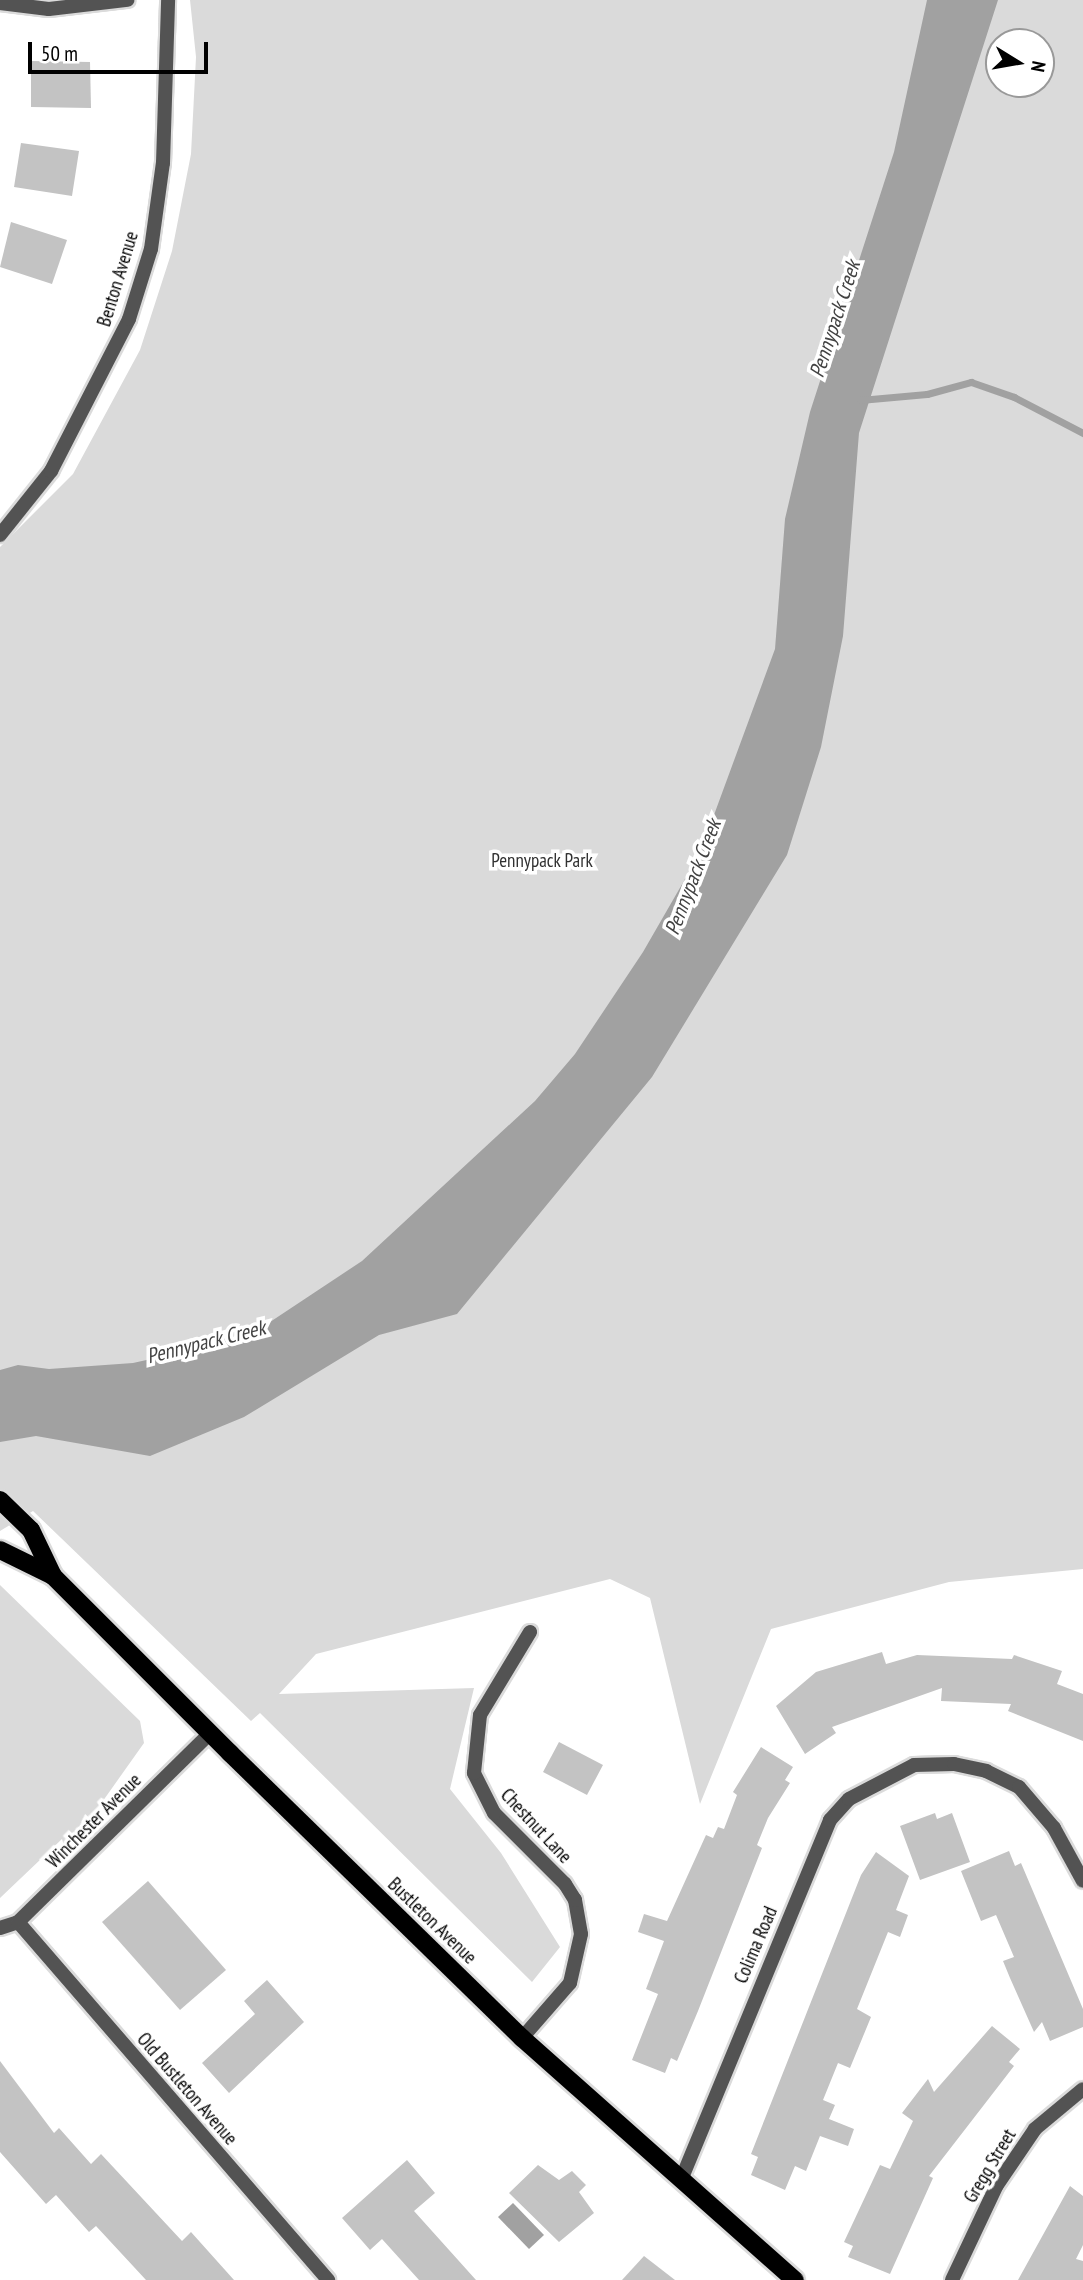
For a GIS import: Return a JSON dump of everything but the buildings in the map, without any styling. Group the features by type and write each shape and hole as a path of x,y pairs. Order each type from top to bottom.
{"main road":[{"name":"Bustleton Avenue","path":"0,1500 31,1530 53,1576"},
{"name":"Bustleton Avenue","path":"0,1550 53,1576 522,2039 795,2280"}],"street":[{"path":"0,3 49,9 127,0"},
{"name":"Benton Avenue","path":"0,536 58,459 129,319 151,249 163,163 168,0"},
{"name":"Chestnut Lane","path":"522,2039 570,1983 581,1934 575,1900 565,1884 494,1813 474,1773 480,1715 530,1632"},
{"name":"Winchester Avenue","path":"0,1928 19,1922 211,1733"},
{"name":"Colima Road","path":"681,2180 830,1821 849,1799 914,1765 954,1764 1018,1787 1054,1828 1083,1881"},
{"name":"Old Bustleton Avenue","path":"19,1922 328,2280"},
{"name":"Gregg Street","path":"952,2280 996,2185 1035,2129 1083,2089"}],"green space":[{"name":"Pennypack Park","path":"190,0 1083,0 1083,1569 949,1582 771,1629 700,1804 650,1598 610,1579 316,1654 279,1694 474,1688 450,1789 501,1853 560,1947 532,1982 260,1713 251,1721 33,1511 0,1531 0,547 73,474 140,350 172,251 191,154 196,57"},
{"path":"0,1585 140,1721 144,1743 66,1853 62,1839 0,1898"}],"water":[{"name":"Pennypack Creek","path":"927,0 998,0 989,28 985,28 985,40 859,433 843,636 821,747 787,855 652,1077 457,1314 379,1335 244,1417 150,1456 36,1436 0,1442 0,1370 18,1365 49,1369 133,1363 218,1344 261,1328 362,1261 535,1101 575,1054 643,952 700,853 775,649 785,519 810,412 894,152"},
{"path":"513,2203 544,2235 529,2249 498,2217"}],"waterway":[{"path":"860,400 927,394 971,382 1014,397 1083,433"}]}
